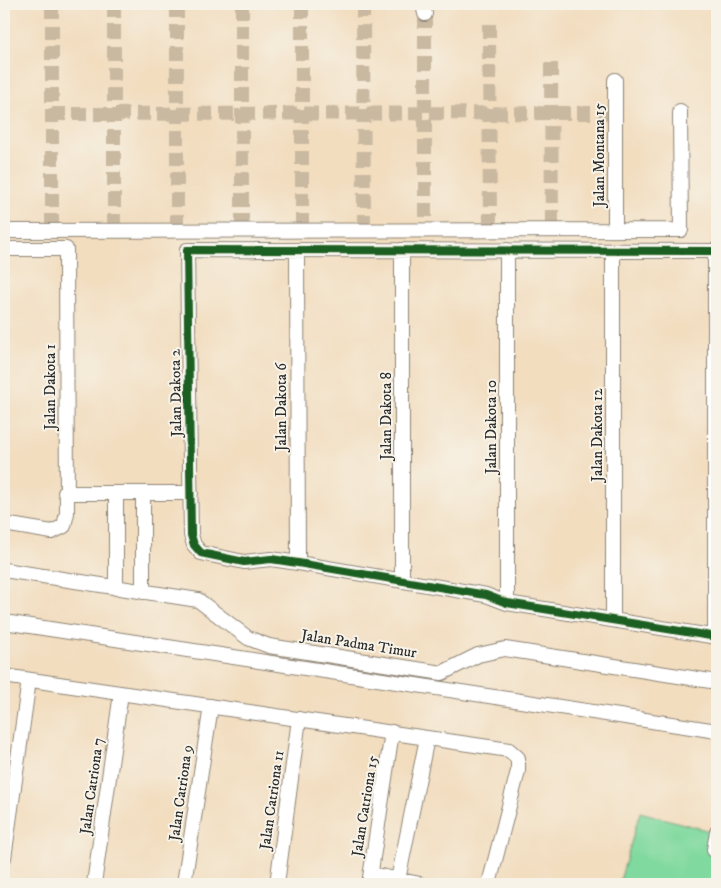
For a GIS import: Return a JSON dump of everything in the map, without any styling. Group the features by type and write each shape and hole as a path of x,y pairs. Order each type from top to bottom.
{"street":[{"name":"Jalan Montana 15","path":"615,80 615,230"},
{"path":"4,231 681,230 680,111"},
{"name":"Jalan Dakota 1","path":"4,249 66,249 65,493 67,513 64,526 52,532 4,524"},
{"name":"Jalan Dakota 2","path":"297,250 187,250 191,493 194,545 201,553 244,562 271,560 298,563"},
{"path":"297,250 716,250 716,637 507,603 486,596 298,563"},
{"name":"Jalan Dakota 6","path":"297,250 298,563"},
{"name":"Jalan Dakota 8","path":"402,250 402,581"},
{"name":"Jalan Dakota 10","path":"507,250 507,603"},
{"name":"Jalan Dakota 12","path":"613,250 613,620"},
{"path":"65,493 191,493"},
{"path":"116,493 116,588"},
{"path":"143,493 143,592"},
{"name":"Jalan Padma Timur","path":"4,570 198,600 248,638 269,646 413,669 442,673 478,655 505,649 717,682"},
{"path":"4,622 717,731"},
{"path":"4,676 509,750 518,758 518,771 489,884"},
{"path":"4,858 29,680"},
{"name":"Jalan Catriona 7","path":"94,884 121,693"},
{"name":"Jalan Catriona 9","path":"184,884 211,706"},
{"name":"Jalan Catriona 11","path":"277,884 299,719"},
{"name":"Jalan Catriona 15","path":"370,879 392,732"},
{"path":"398,880 427,738"},
{"path":"714,850 717,832"},
{"path":"370,879 398,880 420,884"}],"green space":[{"path":"640,812 717,833 717,884 619,884"}],"tunnel":[{"path":"52,4 52,231"},
{"path":"114,4 114,231"},
{"path":"177,4 177,231"},
{"path":"242,4 242,231"},
{"path":"302,4 302,231"},
{"path":"363,4 364,230"},
{"path":"425,14 425,230"},
{"path":"489,24 490,230"},
{"path":"551,63 552,230"},
{"path":"52,114 615,113"}],"cycle path":[{"path":"717,251 187,250 191,535 194,545 201,553 244,562 271,559 298,563 486,595 507,603 717,637"}]}
